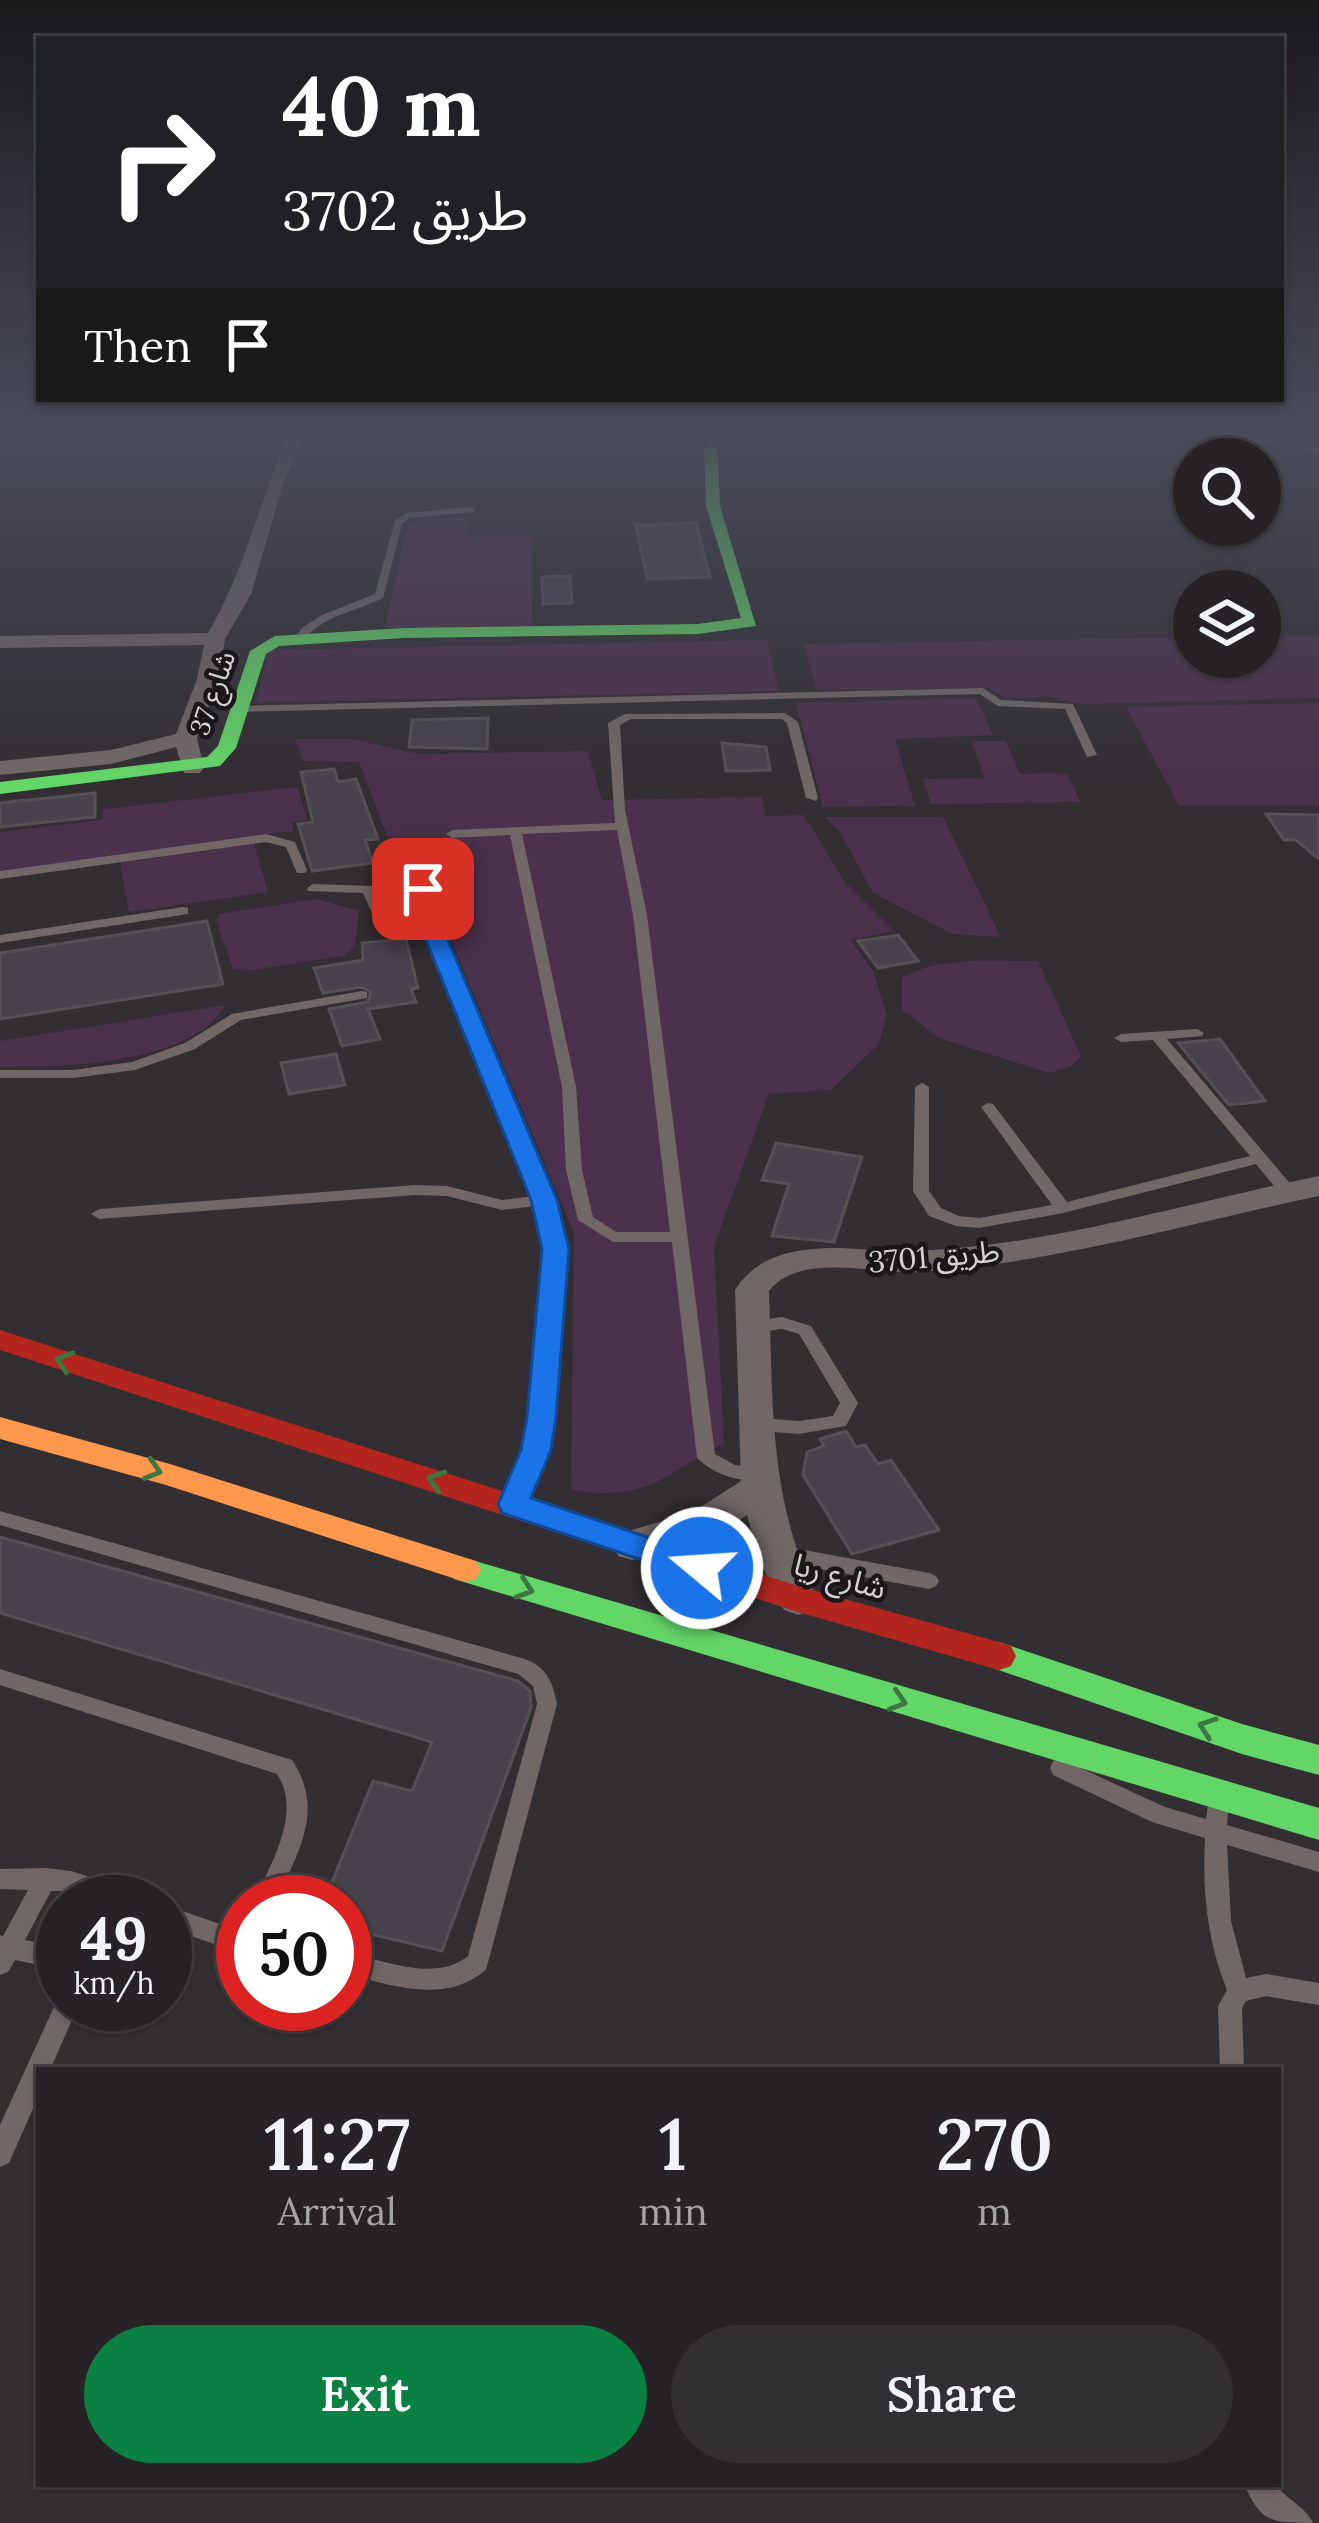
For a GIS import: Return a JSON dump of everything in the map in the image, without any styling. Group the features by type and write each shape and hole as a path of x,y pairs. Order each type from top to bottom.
{"main road":[{"name":"شارع 37","path":"0,788 192,768 225,753 259,649 299,639 698,629 750,622 746,590 734,578 724,544"},
{"name":"شارع ريا","path":"0,1340 798,1599 966,1645 1241,1739 1319,1760"},
{"path":"0,1428 170,1475 569,1604 1319,1824"}],"street":[{"name":"شارع 37","path":"192,768 186,738 208,680 214,639 241,594 256,544"},
{"path":"0,642 214,639"},
{"path":"0,769 111,757 186,738"},
{"name":"طريق 3701","path":"798,1599 773,1552 760,1481 752,1290 757,1281 787,1262 908,1262 982,1255 1304,1189"},
{"path":"632,1545 706,1523 760,1481"}],"lane":[{"path":"299,639 306,627 338,610 380,596 393,544"},
{"path":"238,709 983,691 998,703 1069,706 1091,755"},
{"path":"760,1481 706,1458 640,915 621,826 614,723 624,717 785,716 793,722 812,798"},
{"path":"452,834 621,826"},
{"path":"515,831 569,1087 574,1170 586,1220 613,1237 679,1237"},
{"path":"0,875 266,838 291,845 301,870"},
{"path":"313,888 372,892 384,925"},
{"path":"378,905 424,894 437,940 544,1200 556,1271 546,1388 536,1450 513,1504"},
{"path":"0,939 183,911"},
{"path":"0,1074 73,1074 135,1066 190,1046 246,1015 362,995"},
{"path":"1121,1038 1197,1033"},
{"path":"1157,1036 1261,1158 1304,1189"},
{"path":"922,1087 921,1191 935,1212 956,1221 979,1223 1063,1208 1261,1158"},
{"path":"988,1107 1063,1208"},
{"path":"98,1214 415,1190 447,1191 502,1205 544,1200"},
{"path":"754,1327 782,1323 805,1330 849,1403 840,1421 825,1426 756,1425"},
{"path":"0,1518 525,1666 542,1682 547,1704 478,1962 467,1973 445,1981 372,1968"},
{"path":"773,1552 929,1581"},
{"path":"0,1677 284,1768 293,1777 300,1801 274,1875"},
{"path":"1004,1733 1101,1790 1215,1833 1319,1862"},
{"path":"1219,1797 1215,1833 1222,1940 1239,1991"},
{"path":"0,1879 36,1878"},
{"path":"36,1895 3,1952 36,1956"},
{"path":"1232,2067 1230,2006 1239,1991 1266,1985 1319,1994"},
{"path":"39,2067 55,2031"},
{"path":"0,2154 36,2073"},
{"path":"1260,2487 1275,2508 1298,2523"}],"shaded area":[{"path":"403,544 532,544 532,627 385,628"},
{"path":"1319,635 1319,698 1082,704 1051,697 1006,698 989,688 817,690 804,644 1173,637 1173,678 1281,678 1281,636"},
{"path":"767,640 779,691 256,702 269,650"},
{"path":"976,698 993,735 895,739 915,806 823,807 796,703"},
{"path":"1319,703 1319,806 1179,806 1126,707"},
{"path":"295,739 352,739 419,754 588,751 602,800 762,797 766,816 804,815 844,881 894,931 851,940 874,973 887,1015 879,1044 831,1090 769,1094 714,1246 724,1443 653,1484 619,1492 571,1490 574,1233 428,885 406,886 359,762 303,761"},
{"path":"972,741 1006,741 1020,774 1068,773 1080,802 931,804 923,779 984,778"},
{"path":"298,787 307,820 292,822 293,831 0,871 0,832 101,820 104,809"},
{"path":"824,817 943,817 1001,937 952,934 873,893 839,830"},
{"path":"254,844 268,892 129,912 120,863"},
{"path":"317,899 359,911 355,946 344,956 233,969 216,921 219,914"},
{"path":"968,961 1038,961 1081,1056 1072,1066 1049,1073 939,1038 902,1010 902,978 917,971"},
{"path":"226,1005 208,1025 155,1051 89,1063 0,1067 0,1041"}],"building":[{"path":"640,544 701,544 710,577 647,579"},
{"path":"570,576 572,603 543,604 542,577"},
{"path":"488,718 487,749 409,747 412,720"},
{"path":"722,743 766,747 770,770 726,771"},
{"path":"334,769 338,782 356,779 378,839 365,840 373,863 312,871 298,824 313,822 301,772"},
{"path":"95,793 95,817 0,827 0,803"},
{"path":"1266,814 1319,815 1319,859 1296,840 1284,840"},
{"path":"207,921 223,984 0,1019 0,953"},
{"path":"898,935 918,961 878,968 858,941"},
{"path":"406,939 418,988 411,989 416,1002 368,1009 380,1039 342,1046 329,1009 368,1002 371,992 361,987 323,993 314,968 363,960 362,943"},
{"path":"1220,1039 1265,1101 1229,1105 1178,1043"},
{"path":"336,1054 345,1085 289,1094 281,1063"},
{"path":"776,1143 862,1157 834,1242 772,1236 789,1184 762,1180"},
{"path":"846,1431 856,1447 865,1445 878,1464 891,1460 939,1530 852,1554 803,1475 807,1452 824,1446 820,1439"},
{"path":"0,1537 518,1681 530,1691 531,1708 442,1951 372,1934 372,1875 335,1875 373,1781 412,1791 432,1742 0,1613"}],"traffic: fast":[{"path":"0,788 213,762 227,748 258,651 275,641 404,633 698,629 750,622 725,544"},
{"path":"465,1570 1319,1824"},
{"path":"999,1656 1242,1739 1319,1760"}],"traffic: slow":[{"path":"0,1428 170,1475 465,1570"}],"traffic: jam":[{"path":"0,1340 798,1599 999,1656"}],"route":[{"path":"423,889 437,940 544,1200 555,1249 542,1417 536,1450 513,1504 702,1568"}]}
